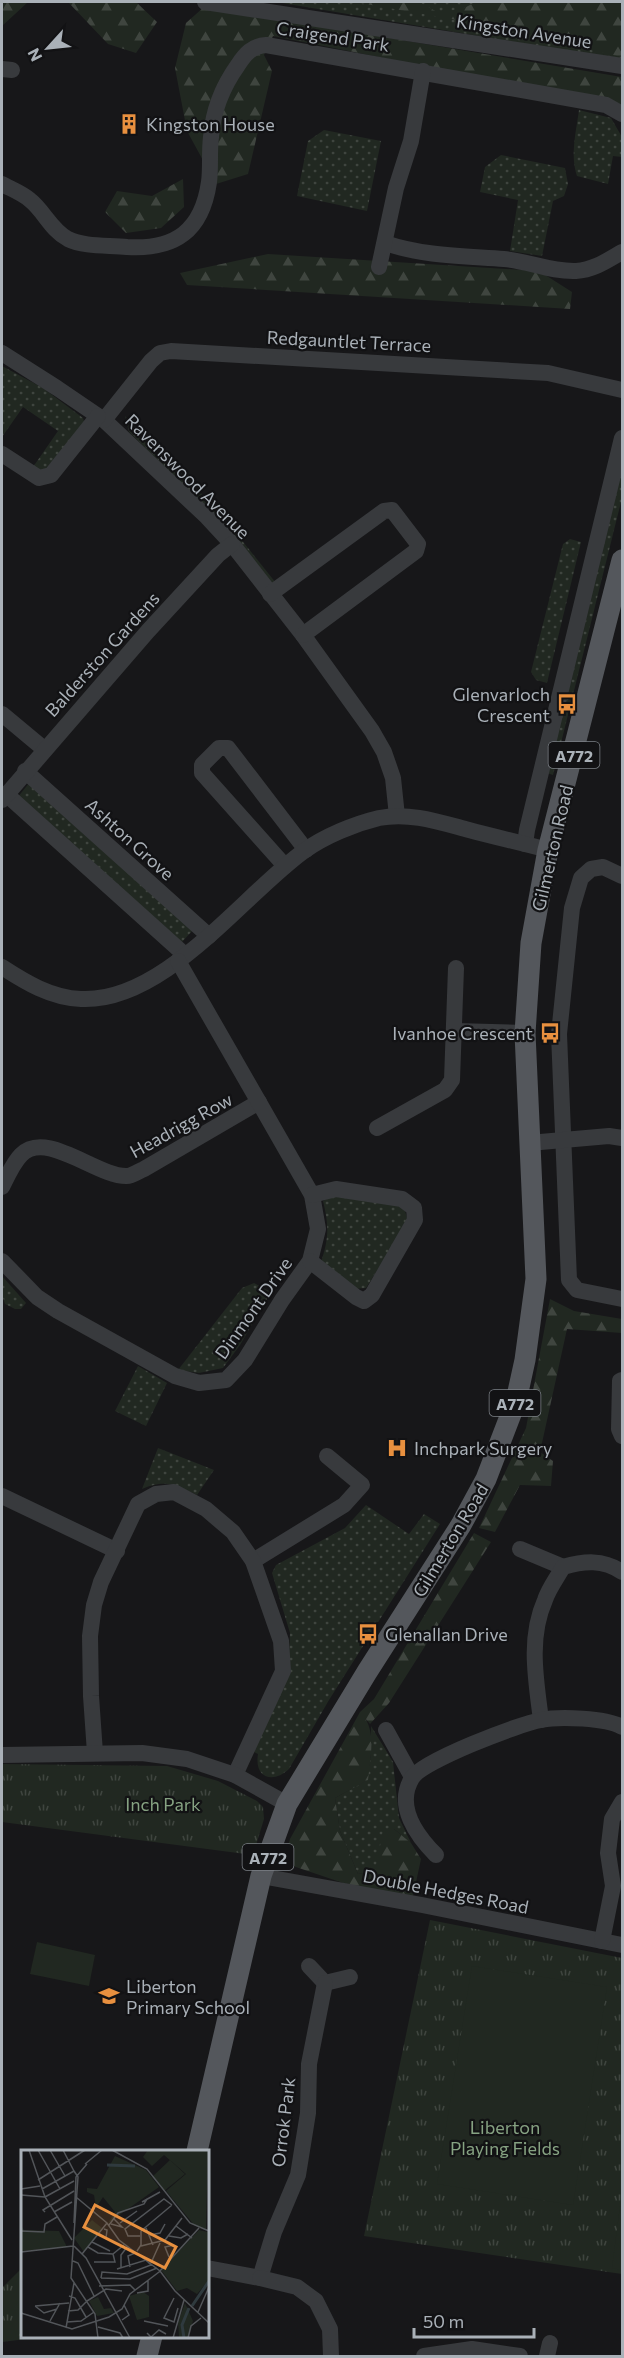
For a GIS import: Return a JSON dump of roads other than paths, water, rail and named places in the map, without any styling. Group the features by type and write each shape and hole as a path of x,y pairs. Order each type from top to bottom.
{"main road":[{"name":"Gilmerton Road","path":"196,2150 261,1876 287,1804 367,1672 461,1525 486,1479 516,1401 525,1360 536,1279 525,1033 531,943 548,850 622,560"},
{"path":"147,2356 152,2337"}],"street":[{"name":"Kingston Avenue","path":"206,2 622,66"},
{"name":"Craigend Park","path":"2,184 28,198 56,230 80,243 142,248 160,245 178,237 189,230 200,217 209,181 211,136 218,102 227,80 248,52 257,45 423,71 606,105 622,114"},
{"path":"379,267 396,188 411,141 423,71"},
{"path":"385,243 398,248 468,258 506,259 557,271 578,271 598,266 622,252"},
{"name":"Redgauntlet Terrace","path":"101,418 160,353 171,351 548,373 622,390"},
{"name":"Ravenswood Avenue","path":"2,353 101,418 232,544 303,635 372,731 384,752 393,778 397,816"},
{"name":"Ravenswood Avenue","path":"2,454 39,478 51,475 101,418"},
{"name":"Gilmerton Road","path":"525,844 554,714 622,438"},
{"path":"270,594 384,511 392,510 418,544 416,551 303,635"},
{"name":"Balderston Gardens","path":"4,797 156,622 218,555 232,544"},
{"path":"2,714 44,749"},
{"path":"285,866 202,773 202,765 219,748 228,748 306,850"},
{"name":"Ashton Grove","path":"25,771 208,936"},
{"path":"4,797 182,958"},
{"path":"2,967 55,995 81,999 109,996 134,988 182,958 306,850 323,840 366,822 397,816 427,819 548,850"},
{"path":"622,876 603,867 591,869 581,878 572,908 559,1034 569,1280 577,1290 622,1299"},
{"name":"Dinmont Drive","path":"2,1261 38,1297 58,1311 175,1376 199,1383 226,1380 245,1360 282,1300 310,1261 318,1229 312,1195 182,958"},
{"path":"377,1128 446,1090 452,1080 456,968"},
{"path":"455,1032 525,1033"},
{"name":"Headrigg Row","path":"2,1187 21,1155 30,1148 51,1148 112,1173 128,1176 259,1102"},
{"path":"529,1143 609,1136 622,1138"},
{"path":"310,1261 364,1301 372,1295 415,1220 414,1208 402,1199 336,1189 312,1195"},
{"path":"622,1380 620,1381 619,1429 622,1436"},
{"path":"253,1561 344,1505 363,1485 327,1456"},
{"path":"95,1753 90,1636 94,1605 101,1582 138,1504 156,1494 174,1492 206,1509 233,1532 253,1561 281,1641 283,1671 235,1775"},
{"path":"2,1497 117,1551"},
{"path":"520,1548 563,1567 586,1561 616,1568 622,1572"},
{"path":"541,1720 534,1667 535,1634 544,1600 563,1567"},
{"path":"436,1855 420,1839 409,1818 406,1797 412,1777 436,1760 477,1742 541,1720 586,1719 622,1727"},
{"path":"386,1730 412,1777"},
{"path":"2,1755 142,1754 187,1759 235,1775 287,1804"},
{"path":"602,1941 613,1886 608,1853 612,1819 622,1802"},
{"name":"Double Hedges Road","path":"261,1876 622,1945"},
{"path":"309,1966 325,1983 350,1977"},
{"name":"Orrok Park","path":"260,2278 274,2232 298,2175 308,2113 309,2064 325,1983"},
{"path":"208,2268 297,2287 316,2301 330,2329 331,2356"},
{"path":"424,2356 472,2349 520,2356"}],"place":[{"name":"Kingston House","path":"129,124"},
{"name":"Glenvarloch Crescent","path":"567,704"},
{"name":"Ivanhoe Crescent","path":"550,1033"},
{"name":"Inchpark Surgery","path":"397,1448"},
{"name":"Glenallan Drive","path":"368,1634"},
{"name":"Liberton Primary School","path":"109,1996"}],"park label":[{"name":"Inch Park","path":"163,1804"},
{"name":"Liberton Playing Fields","path":"505,2137"}]}
